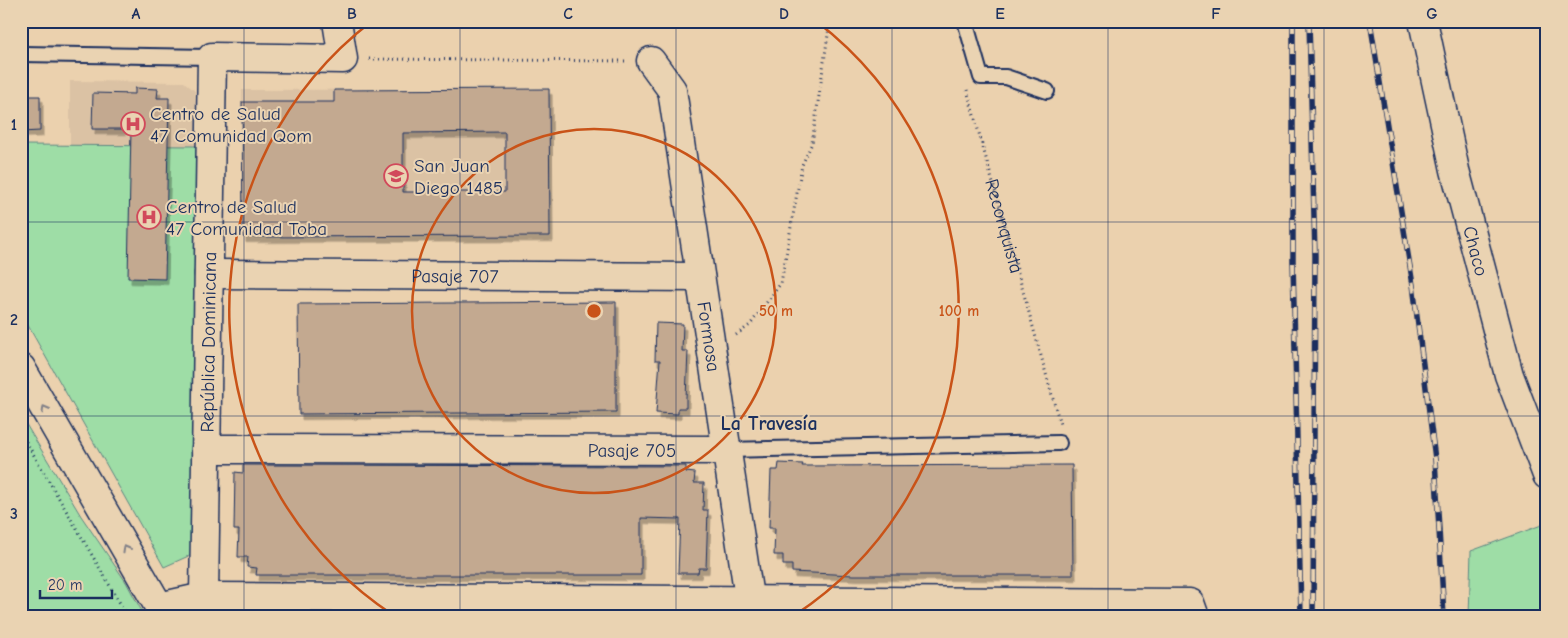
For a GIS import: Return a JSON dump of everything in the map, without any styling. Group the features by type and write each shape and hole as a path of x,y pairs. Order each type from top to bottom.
{"street":[{"path":"212,57 343,59 337,21"},
{"name":"Chaco","path":"1423,21 1455,170 1508,375 1547,475"},
{"name":"República Dominicana","path":"204,597 212,57"},
{"name":"Formosa","path":"651,61 672,90 751,608"},
{"name":"Pasaje 707","path":"209,274 700,277"},
{"path":"21,368 162,612 204,597 398,607 1192,610"},
{"name":"Pasaje 705","path":"206,449 726,450"}],"lane":[{"path":"965,21 981,77 1006,77 1047,91"},
{"path":"21,54 212,57"},
{"name":"Pasaje 705","path":"726,450 1059,443"}],"path":[{"path":"712,352 750,325 781,283 802,165 812,143 830,21"},
{"path":"343,59 651,61"},
{"name":"Reconquista","path":"981,77 965,82 1062,428 1059,443"},
{"path":"21,433 128,617"}],"shaded area":[{"name":"Centro de Salud 47 Comunidad Qom","path":"70,81 184,82 195,91 197,146 70,146"},
{"name":"San Juan Diego 1485","path":"549,89 550,236 243,237 242,90"}],"green space":[{"path":"21,145 197,146 193,554 164,567 21,313"},
{"path":"21,416 81,516 126,582 145,617 21,617"},
{"path":"1547,523 1547,617 1469,617 1471,551"},
{"path":"208,612 381,613 381,617 199,617"}],"building":[{"path":"135,88 158,89 157,98 169,98 165,279 128,278 131,129 92,129 93,93 135,94"},
{"name":"San Juan Diego 1485","path":"549,89 550,236 243,237 242,102 334,102 334,90","holes":["505,132 505,192 403,192 403,133"]},
{"path":"21,96 40,96 40,131 21,132"},
{"path":"616,302 616,412 299,414 298,304"},
{"path":"656,323 683,324 682,351 688,351 686,408 678,408 678,414 656,413 660,360 655,360"},
{"path":"779,463 803,464 802,466 1072,465 1073,575 853,575 792,572 792,565 783,565 783,555 774,555 775,528 769,528 771,470 778,470"},
{"path":"243,465 686,466 686,472 695,473 694,483 704,483 703,510 708,510 706,568 699,568 698,573 678,573 680,519 641,518 641,575 256,575 257,568 247,567 248,557 238,557 239,530 234,530 235,472 243,473"}],"railway":[{"path":"1293,21 1293,261 1301,617"},
{"path":"1309,21 1315,256 1313,617"},
{"path":"1370,21 1413,285 1435,459 1444,617"}],"place":[{"name":"Centro de Salud 47 Comunidad Qom","path":"133,124"},
{"name":"San Juan Diego 1485","path":"396,176"},
{"name":"Centro de Salud 47 Comunidad Toba","path":"149,217"}],"district":[{"name":"La Travesía","path":"769,423"}]}
